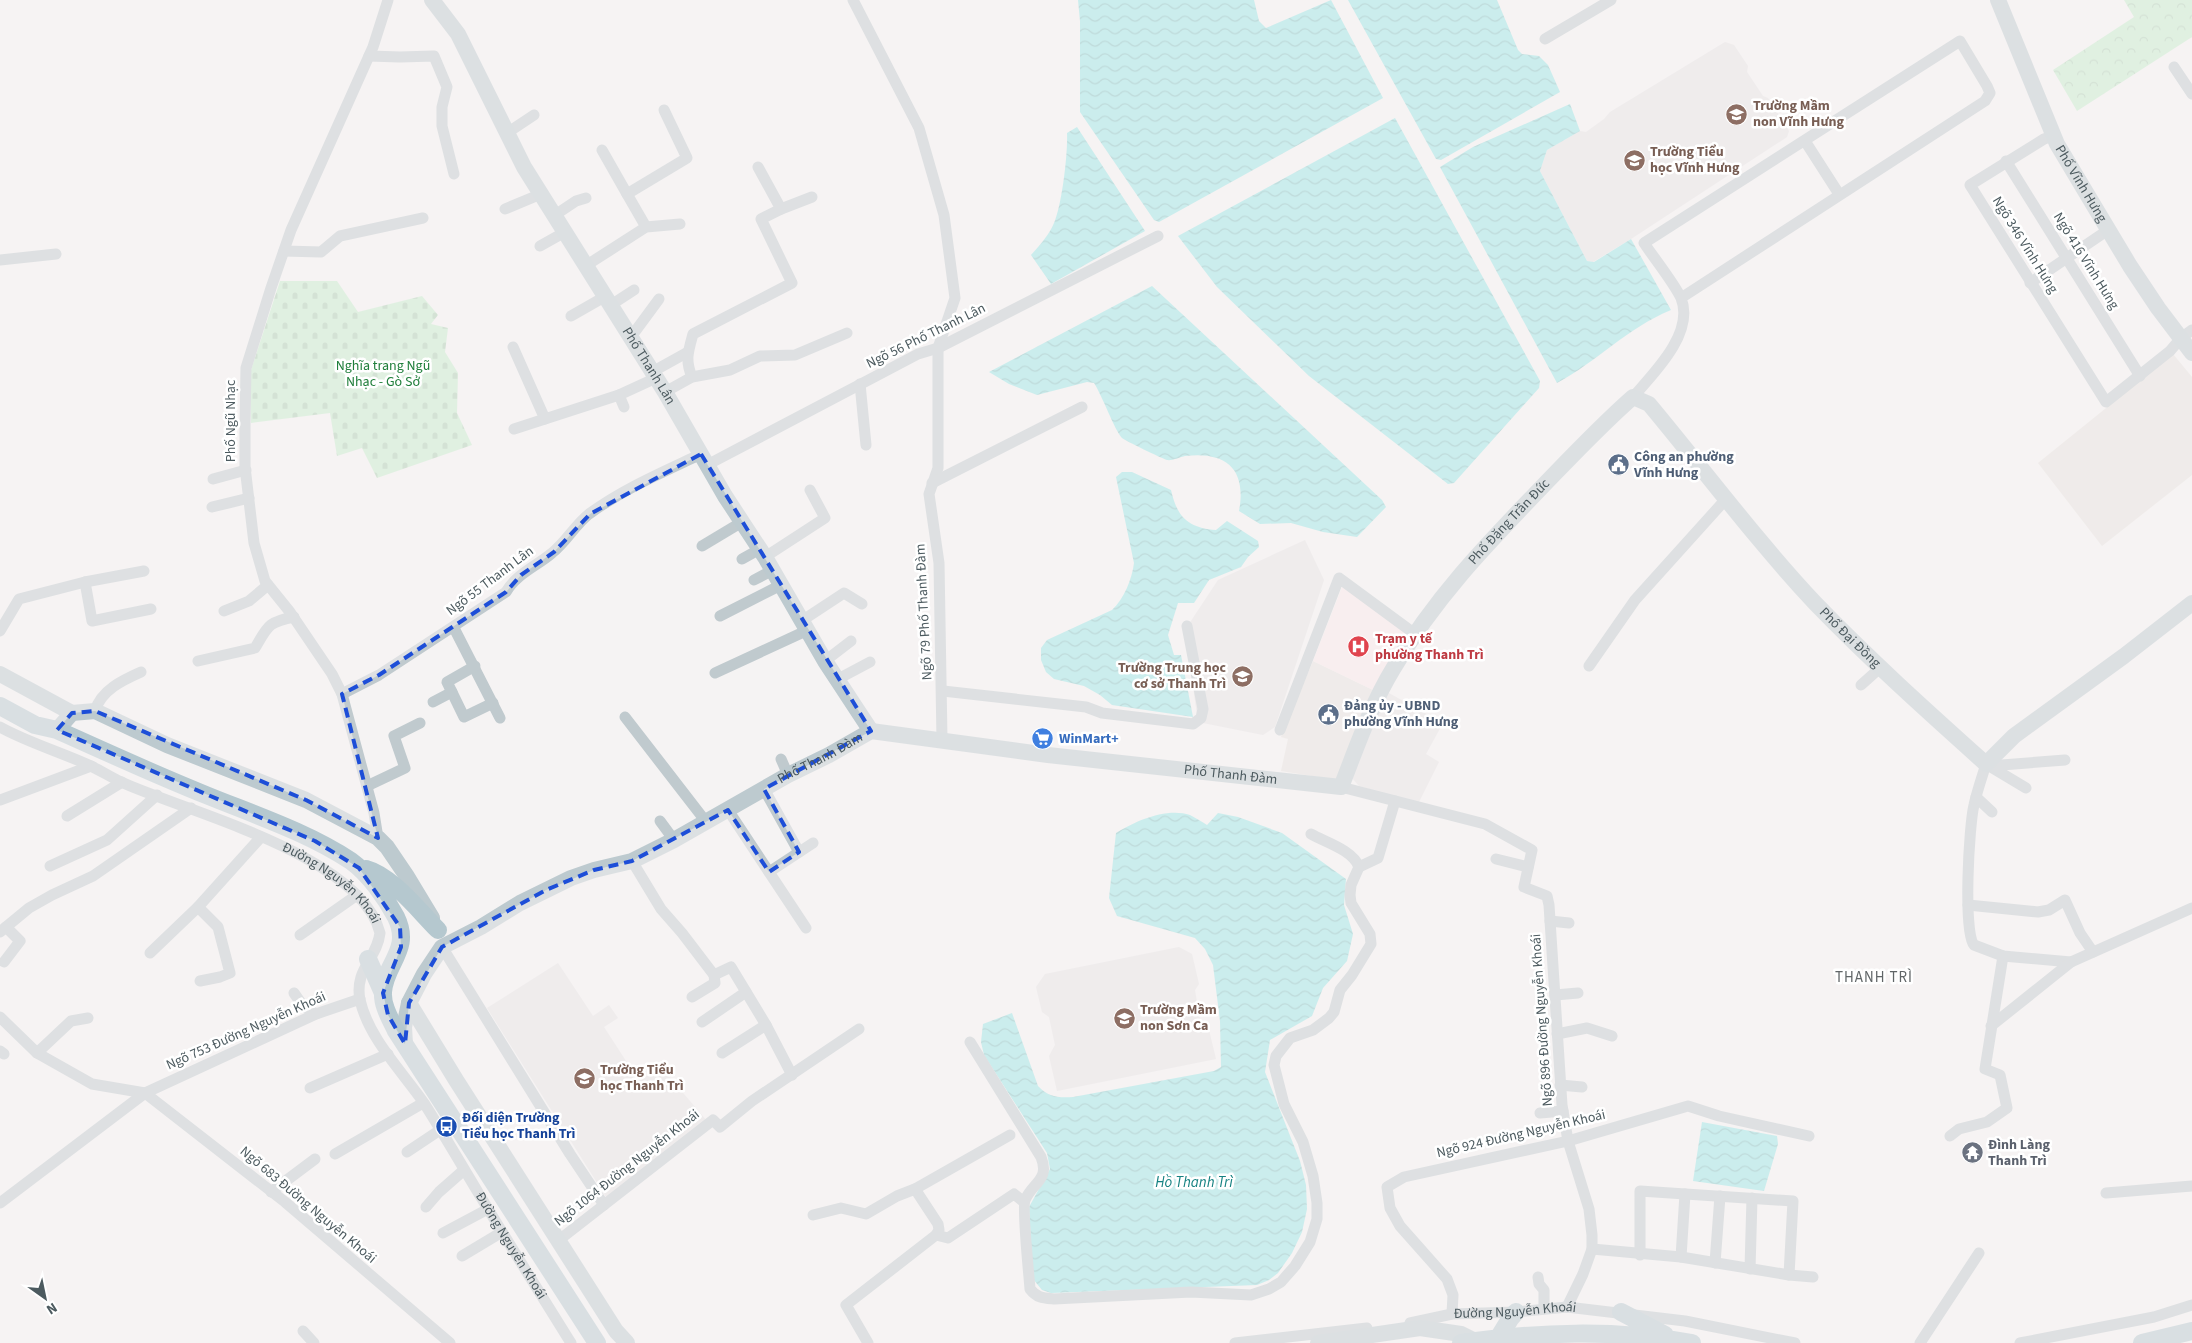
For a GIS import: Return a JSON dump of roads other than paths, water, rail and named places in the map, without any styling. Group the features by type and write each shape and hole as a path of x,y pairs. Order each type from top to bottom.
{"main road":[{"name":"Đường Nguyễn Khoái","path":"0,706 35,725 57,730 315,841 359,868 369,878 386,902 400,927 401,947 384,984 383,993 388,1015 404,1044 597,1343"},
{"path":"359,868 379,875 400,892 438,930"},
{"path":"368,959 383,993"},
{"path":"1500,1337 1516,1312"},
{"path":"1621,1312 1684,1342"},
{"path":"2142,1343 2192,1331"},
{"name":"Đường Nguyễn Khoái","path":"1468,1342 1500,1337 1563,1333 1619,1334 1684,1342"}],"street":[{"name":"Phố Ngũ Nhạc","path":"378,838 374,813 342,694 294,617 268,585 254,542 246,470 246,368 284,251 369,56 388,0"},
{"name":"Phố Thanh Lân","path":"432,0 458,34 524,167 665,392 826,661 871,731"},
{"name":"Ngõ 79 Phố Thanh Đàm","path":"853,0 919,128 944,215 955,298 938,348 938,468 929,494 939,563 942,740"},
{"path":"1545,39 1611,0"},
{"name":"Phố Vĩnh Hưng","path":"1998,0 2053,136 2108,230 2158,308 2186,334 2192,353"},
{"path":"1589,666 1635,600 1726,499 1649,404 1633,397 1664,360 1680,334 1684,315 1681,298 1644,243 1960,41 1990,93 1985,101 1681,298"},
{"path":"369,56 434,56 447,87 442,107 442,126 454,174"},
{"path":"2174,67 2192,94"},
{"path":"627,194 687,158 664,110"},
{"path":"507,133 534,115"},
{"name":"Ngõ 346 Vĩnh Hưng","path":"2053,136 2044,139 1970,185 2106,402 2140,376"},
{"path":"1805,141 1839,194"},
{"path":"602,150 646,227"},
{"name":"Ngõ 416 Vĩnh Hưng","path":"2006,162 2140,376"},
{"path":"758,167 781,209"},
{"path":"505,208 541,194"},
{"path":"692,377 687,364 693,334 792,283 761,220 781,209 812,197"},
{"path":"554,215 576,201 586,198"},
{"path":"284,251 322,252 340,236 422,218"},
{"path":"586,265 646,227 680,224"},
{"path":"2030,283 2108,230"},
{"path":"540,246 565,232"},
{"name":"Ngõ 56 Phố Thanh Lân","path":"704,460 918,354 938,348 1158,236"},
{"path":"0,260 56,254"},
{"path":"570,316 634,290"},
{"path":"631,337 659,299"},
{"path":"665,392 692,377 730,370 760,356 795,355 847,333"},
{"path":"2140,376 2170,352 2186,334"},
{"path":"513,347 545,419"},
{"path":"514,429 619,396 688,352"},
{"path":"860,384 866,445"},
{"path":"619,396 624,408"},
{"name":"Phố Đặng Trần Đức","path":"1341,787 1391,671 1415,634 1454,581 1492,538 1633,397"},
{"path":"932,483 1082,407"},
{"name":"Ngõ 55 Thanh Lân","path":"342,694 380,676 506,592 510,584 554,552 590,514 634,487 704,460"},
{"path":"213,479 246,470"},
{"path":"754,580 766,558 825,518 810,490"},
{"path":"212,507 249,498"},
{"name":"Phố Đại Đồng","path":"1726,499 1815,602 1880,668 1988,765"},
{"path":"702,546 742,522"},
{"path":"742,559 766,558"},
{"path":"0,631 19,598 85,582 144,571"},
{"path":"1280,730 1339,578 1415,634"},
{"path":"85,582 92,620 152,609"},
{"path":"720,616 781,584"},
{"path":"224,611 249,601 268,585"},
{"path":"715,673 805,625 844,593 862,604"},
{"path":"2070,962 2003,956 1974,945 1971,941 1968,905 1970,835 1980,782 1988,765 2014,736 2124,656 2192,603"},
{"path":"198,661 256,648 264,632 275,621 294,617"},
{"path":"942,691 1086,707 1102,713 1193,724 1201,718 1203,709 1187,626"},
{"path":"454,628 500,718"},
{"path":"826,661 851,640"},
{"path":"838,679 870,662"},
{"path":"475,666 447,682 464,717 493,703"},
{"path":"1861,685 1880,668"},
{"path":"95,711 97,704 106,693 121,681 141,672"},
{"path":"0,674 72,712 95,711 167,745 306,800 378,838 387,847 406,875 438,930 442,940 442,948 570,1154 604,1205"},
{"path":"433,702 452,692"},
{"path":"57,730 72,712"},
{"path":"625,717 707,823"},
{"path":"367,786 405,768 394,736 420,723"},
{"name":"Đường Nguyễn Khoái","path":"2,730 90,766 122,782 262,837 327,870 343,881 357,895 379,927 380,933 359,983 360,999 372,1029 423,1103 571,1343"},
{"name":"Phố Thanh Đàm","path":"404,1044 404,1026 409,1003 424,974 442,948 520,903 571,878 594,870 632,861 674,840 707,823 788,775 829,755 871,731 1048,755 1341,787"},
{"path":"781,760 788,775"},
{"path":"1988,765 2065,760"},
{"path":"1988,765 2026,788"},
{"path":"0,800 90,766"},
{"path":"67,816 122,782"},
{"path":"1341,787 1485,824 1532,850 1528,867 1496,859"},
{"path":"764,790 799,852"},
{"path":"50,866 107,840 157,795"},
{"path":"1976,797 1992,812"},
{"path":"970,1042 1045,1166 1044,1174 1024,1202 1030,1289 1035,1295 1042,1298 1191,1292 1251,1295 1270,1289 1281,1282 1295,1266 1310,1242 1316,1219 1317,1203 1314,1176 1303,1142 1284,1104 1274,1064 1276,1056 1290,1038 1313,1030 1329,1018 1334,1012 1340,990 1352,975 1371,944 1370,934 1351,902 1351,885 1358,867 1378,858 1395,801"},
{"path":"4,962 20,941 3,930 29,908 93,876 192,808"},
{"path":"728,810 806,928"},
{"path":"660,821 674,840"},
{"path":"1311,834 1352,856 1358,867"},
{"path":"150,953 198,907 262,837"},
{"path":"769,872 813,843"},
{"path":"632,861 661,909 714,975 715,983 692,997"},
{"name":"Ngõ 896 Đường Nguyễn Khoái","path":"1528,867 1524,887 1547,896 1563,1111 1568,1141 1589,1209 1592,1236 1592,1249 1577,1289 1567,1307"},
{"path":"300,935 357,895"},
{"path":"1968,905 2038,912 2049,910 2065,900 2080,933 2093,952"},
{"path":"198,907 218,927 230,973 200,982"},
{"path":"1991,1026 2070,962 2192,908"},
{"path":"1550,921 1569,923"},
{"path":"1950,1136 1959,1129 1987,1122 2007,1108 2000,1075 1985,1069 2003,956"},
{"path":"714,975 731,967 766,1025 792,1075 859,1030"},
{"path":"702,1022 746,992"},
{"path":"294,993 303,1006 316,1014"},
{"path":"1555,995 1578,993"},
{"name":"Ngõ 753 Đường Nguyễn Khoái","path":"0,1203 145,1093 316,1014 360,999"},
{"path":"409,1003 616,1331 626,1343"},
{"path":"0,1017 37,1053 92,1084 145,1093"},
{"path":"37,1053 71,1020 88,1018"},
{"path":"722,1053 766,1025"},
{"path":"1557,1034 1587,1028 1612,1036"},
{"path":"310,1088 388,1054"},
{"name":"Ngõ 1064 Đường Nguyễn Khoái","path":"559,1240 713,1120 720,1127 752,1101 792,1075"},
{"path":"1560,1085 1582,1087"},
{"name":"Ngõ 683 Đường Nguyễn Khoái","path":"145,1093 272,1192 450,1343"},
{"path":"335,1154 423,1103"},
{"name":"Ngõ 924 Đường Nguyễn Khoái","path":"1452,1314 1453,1295 1447,1279 1400,1226 1390,1208 1387,1187 1404,1177 1568,1141 1688,1106 1719,1116 1809,1136"},
{"path":"1540,1113 1563,1111"},
{"path":"407,1152 440,1130"},
{"path":"813,1215 841,1208 866,1214 1010,1136"},
{"path":"272,1192 315,1159"},
{"path":"426,1207 439,1192 464,1170"},
{"path":"2106,1193 2192,1186"},
{"path":"868,1343 846,1304 936,1235 939,1230 938,1224 915,1189"},
{"path":"1640,1255 1640,1191 1793,1201 1789,1275"},
{"path":"936,1235 948,1238 1014,1194 1024,1202"},
{"path":"1681,1257 1685,1194"},
{"path":"1715,1263 1720,1196"},
{"path":"1750,1269 1752,1198"},
{"path":"443,1234 488,1208"},
{"path":"462,1256 502,1232"},
{"path":"1592,1249 1640,1255 1681,1257 1789,1275 1813,1277"},
{"path":"1920,1343 1979,1253"},
{"path":"1538,1276 1539,1284 1544,1290 1544,1308"},
{"path":"2020,1343 2154,1317 2192,1305"},
{"name":"Đường Nguyễn Khoái","path":"1318,1343 1418,1326 1452,1314 1516,1312 1567,1307 1685,1321 1794,1343"},
{"name":"Đường Nguyễn Khoái","path":"1235,1343 1418,1326 1461,1334 1468,1342"},
{"path":"302,1331 314,1343"}],"water":[{"path":"1078,0 1254,0 1259,21 1266,28 1331,0 1383,98 1159,222 1154,220 1080,112 1080,21"},
{"path":"1348,0 1497,0 1518,50 1522,54 1539,56 1548,65 1560,92 1441,160 1436,159"},
{"path":"1570,104 1580,131 1547,150 1540,171 1587,261 1594,262 1631,239 1671,310 1640,326 1586,365 1557,383 1440,167 1473,147"},
{"path":"1395,118 1540,381 1539,388 1454,483 1448,484 1309,376 1217,287 1178,236"},
{"path":"1077,127 1145,231 1051,284 1031,255 1047,236 1057,215 1064,179 1067,133"},
{"path":"1152,286 1382,500 1386,507 1357,537 1323,532 1291,523 1260,524 1239,511 1240,484 1230,466 1222,460 1199,455 1167,460 1125,440 1119,434 1094,383 1087,382 1037,395 1009,384 989,372"},
{"path":"1122,472 1132,472 1171,490 1180,514 1191,524 1216,530 1227,521 1258,541 1259,547 1241,567 1209,580 1194,603 1178,603 1168,635 1174,655 1181,655 1193,717 1112,705 1100,695 1084,686 1054,679 1046,672 1041,660 1041,648 1047,640 1112,610 1127,588 1134,563 1116,477"},
{"name":"Hồ Thanh Trì","path":"1181,813 1190,815 1207,825 1218,813 1238,817 1282,833 1346,879 1344,905 1353,934 1347,961 1323,988 1312,1016 1270,1040 1265,1072 1300,1161 1306,1185 1307,1209 1302,1232 1292,1253 1278,1273 1269,1280 1257,1285 1051,1293 1042,1290 1033,1279 1029,1207 1050,1169 1047,1153 984,1055 981,1042 983,1024 1012,1013 1038,1086 1050,1095 1058,1097 1073,1097 1214,1071 1221,1067 1220,1021 1213,965 1205,949 1195,938 1117,916 1109,898 1116,833 1132,824 1161,814"},
{"path":"1702,1122 1777,1136 1778,1144 1764,1191 1693,1181"}],"place":[{"name":"Trường Mầm non Vĩnh Hưng","path":"1737,114"},
{"name":"Trường Tiểu học Vĩnh Hưng","path":"1634,160"},
{"name":"Công an phường Vĩnh Hưng","path":"1618,465"},
{"name":"Trạm y tế phường Thanh Trì","path":"1359,647"},
{"name":"Trường Trung học cơ sở Thanh Trì","path":"1242,676"},
{"name":"Đảng ủy - UBND phường Vĩnh Hưng","path":"1328,714"},
{"name":"WinMart+","path":"1043,739"},
{"name":"Trường Mầm non Sơn Ca","path":"1124,1018"},
{"name":"Trường Tiểu học Thanh Trì","path":"584,1078"},
{"name":"Đối diện Trường Tiểu học Thanh Trì","path":"446,1126"},
{"name":"Đình Làng Thanh Trì","path":"1972,1153"}],"district":[{"name":"THANH TRÌ","path":"1874,977"}],"park label":[{"name":"Nghĩa trang Ngũ Nhạc - Gò Sở","path":"383,374"}]}
